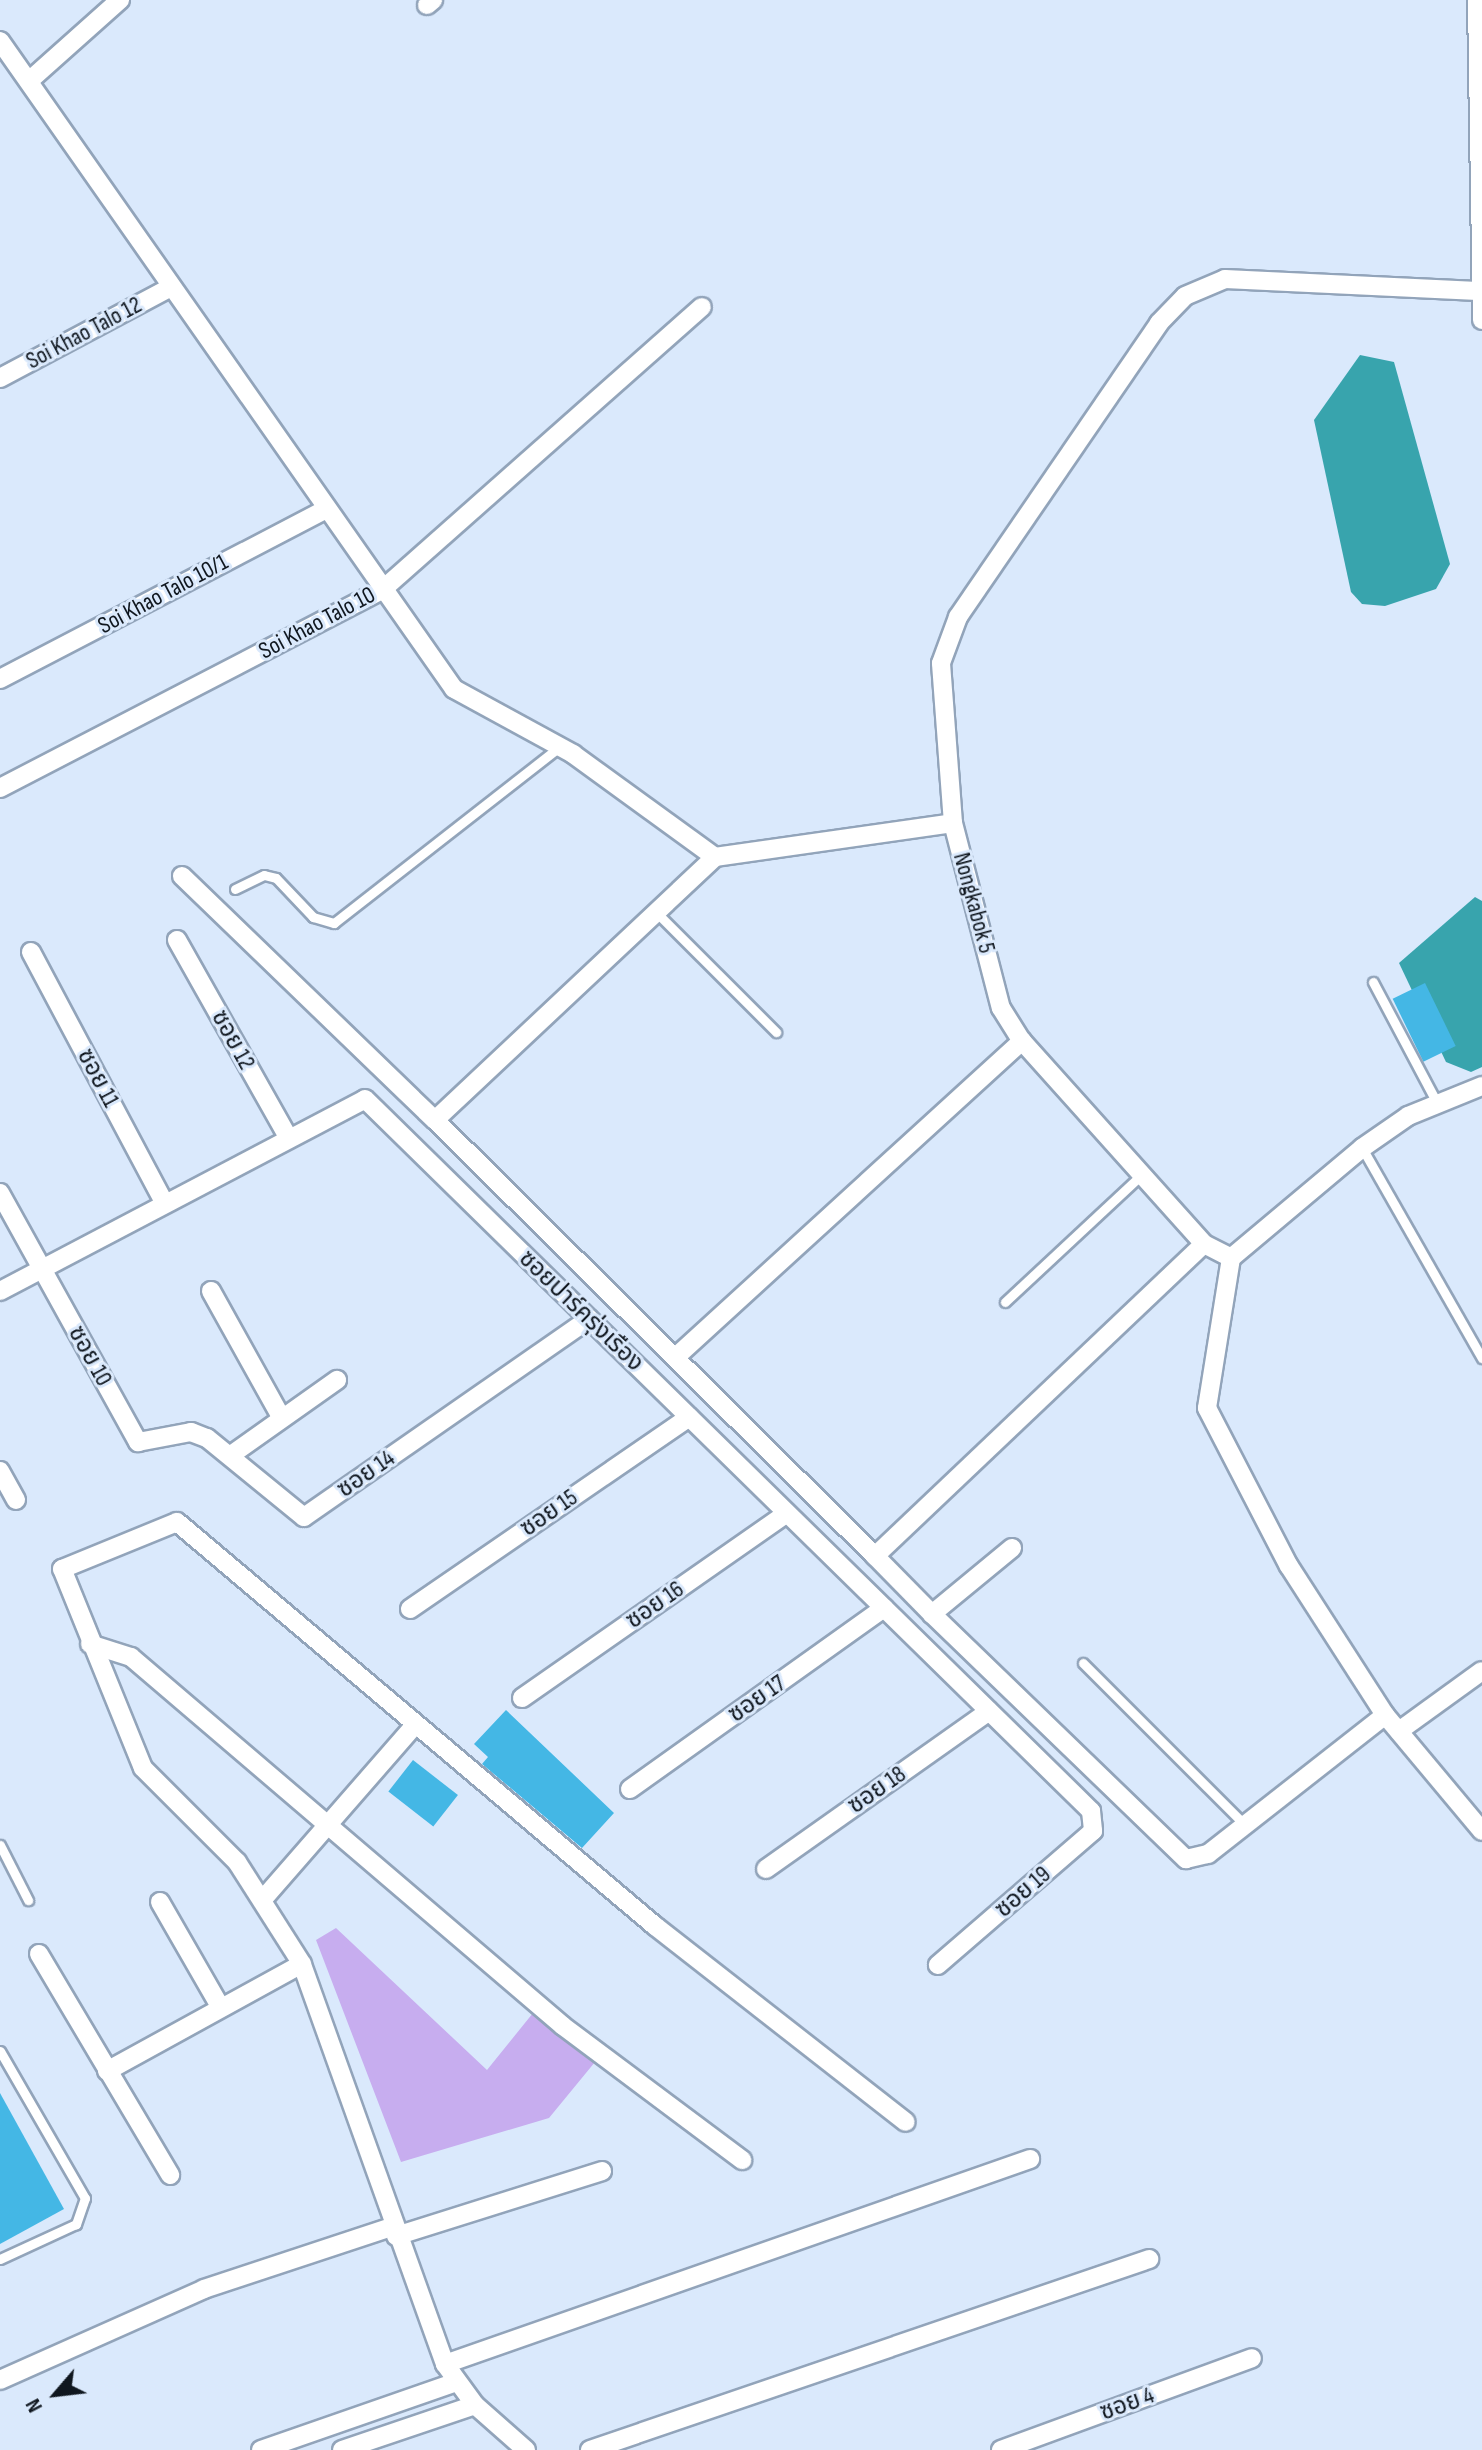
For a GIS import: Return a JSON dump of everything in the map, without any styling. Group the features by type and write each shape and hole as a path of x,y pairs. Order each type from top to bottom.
{"street":[{"path":"29,81 120,0"},
{"path":"1477,0 1478,291 1482,320"},
{"path":"0,41 169,288 454,689 558,748 715,857 435,1120"},
{"path":"953,823 941,663 958,617 1159,323 1185,296 1225,279 1478,291"},
{"name":"Soi Khao Talo 12","path":"0,378 169,288"},
{"name":"Soi Khao Talo 10","path":"0,788 382,590 702,307"},
{"name":"Soi Khao Talo 10/1","path":"0,679 326,509"},
{"name":"Nongkabok 5","path":"715,857 953,823 1001,1008 1022,1041 1204,1244 1231,1258"},
{"path":"182,876 678,1355 932,1614 1186,1859 1208,1854 1385,1715"},
{"name":"ซอย 12","path":"177,940 289,1139"},
{"name":"ซอย 11","path":"31,952 165,1204"},
{"path":"678,1355 1022,1041"},
{"path":"1482,1086 1438,1105 1362,1148 1231,1258 1207,1408 1289,1566 1385,1715 1482,1831"},
{"name":"ซอยปาร์ครุ่งเรือง","path":"0,1291 365,1099 1091,1811"},
{"name":"ซอย 10","path":"0,1193 138,1442"},
{"path":"875,1556 1204,1244"},
{"path":"211,1291 281,1417"},
{"name":"ซอย 14","path":"138,1442 191,1432 231,1455 304,1517 589,1319"},
{"path":"231,1455 337,1380"},
{"name":"ซอย 15","path":"410,1609 689,1417"},
{"path":"0,1471 16,1500"},
{"name":"ซอย 16","path":"522,1698 787,1513"},
{"path":"526,2450 475,2405 445,2364 394,2232 302,1964 264,1898 237,1862 143,1768 62,1569 177,1522 414,1726 906,2122"},
{"path":"932,1614 1012,1548"},
{"name":"ซอย 17","path":"630,1789 884,1608"},
{"path":"90,1644 131,1657 327,1829 563,2026 742,2160"},
{"path":"1399,1731 1482,1671"},
{"name":"ซอย 18","path":"766,1869 989,1711"},
{"path":"264,1898 414,1726"},
{"name":"ซอย 19","path":"938,1965 1093,1831 1091,1811"},
{"path":"160,1902 221,2008"},
{"path":"39,1954 170,2175"},
{"path":"107,2071 302,1964"},
{"path":"445,2364 1030,2159"},
{"path":"0,2380 204,2289 602,2171"},
{"path":"590,2450 1149,2259"},
{"name":"ซอย 4","path":"1001,2450 1252,2358"},
{"path":"261,2450 456,2382"},
{"path":"342,2450 475,2405"}],"lane":[{"path":"235,889 264,875 276,878 313,917 334,923 558,748"},
{"path":"656,912 776,1032"},
{"path":"1373,982 1438,1105"},
{"path":"1362,1148 1482,1358"},
{"path":"1005,1302 1140,1176"},
{"path":"1083,1663 1245,1825"},
{"path":"0,1845 28,1900"},
{"path":"0,2051 85,2198 76,2224 0,2259"}],"shaded area":[{"path":"336,1928 487,2070 533,2013 595,2062 549,2118 401,2162 316,1940"}],"water":[{"path":"1360,355 1394,362 1450,564 1436,589 1385,606 1362,604 1351,592 1314,420"},
{"path":"1475,897 1482,901 1482,1067 1471,1072 1446,1062 1399,963"}],"building":[{"path":"1425,983 1456,1046 1423,1062 1393,999"},
{"path":"506,1710 614,1813 582,1848 482,1764 488,1757 474,1744"},
{"path":"413,1760 458,1795 433,1827 388,1792"},
{"path":"0,2093 64,2209 0,2244"}]}
